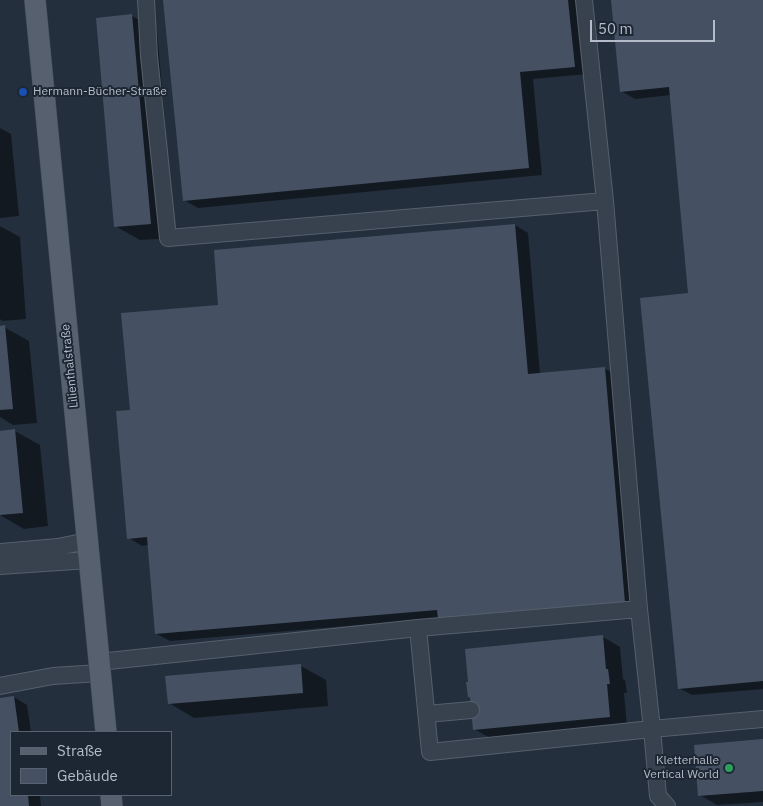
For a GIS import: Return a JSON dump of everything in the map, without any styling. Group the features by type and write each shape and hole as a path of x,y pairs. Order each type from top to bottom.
{"main road":[{"name":"Lilienthalstraße","path":"35,0 106,731"}],"lane":[{"path":"146,0 149,56 168,238 606,201"},
{"path":"584,0 606,201 639,609 658,796 667,806"},
{"path":"0,552 58,547 88,551"},
{"path":"0,566 88,551"},
{"path":"0,686 100,668 418,628 639,609"},
{"path":"418,628 430,752 763,719"},
{"path":"426,714 471,710"}],"building":[{"path":"163,0 568,0 575,67 520,72 529,168 183,201"},
{"path":"611,0 763,0 763,681 678,689 640,298 688,293 669,87 620,92"},
{"path":"132,14 151,224 114,227 96,18"},
{"path":"515,224 528,374 605,367 625,603 438,619 437,610 155,634 147,537 127,539 116,411 130,410 121,313 218,305 214,250"},
{"path":"5,325 13,409 0,410 0,326"},
{"path":"15,429 23,513 0,515 0,431"},
{"path":"603,635 606,669 608,669 610,684 607,684 610,717 473,730 470,697 468,697 466,682 468,682 465,649"},
{"path":"301,664 303,693 168,704 165,676"},
{"path":"14,696 19,731 10,731 10,796 28,796 29,806 0,806 0,698"},
{"name":"Kletterhalle Vertical World","path":"763,739 763,791 698,796 694,745"}],"place":[{"name":"Hermann-Bücher-Straße","path":"23,92"},
{"name":"Kletterhalle Vertical World","path":"729,768"}]}
